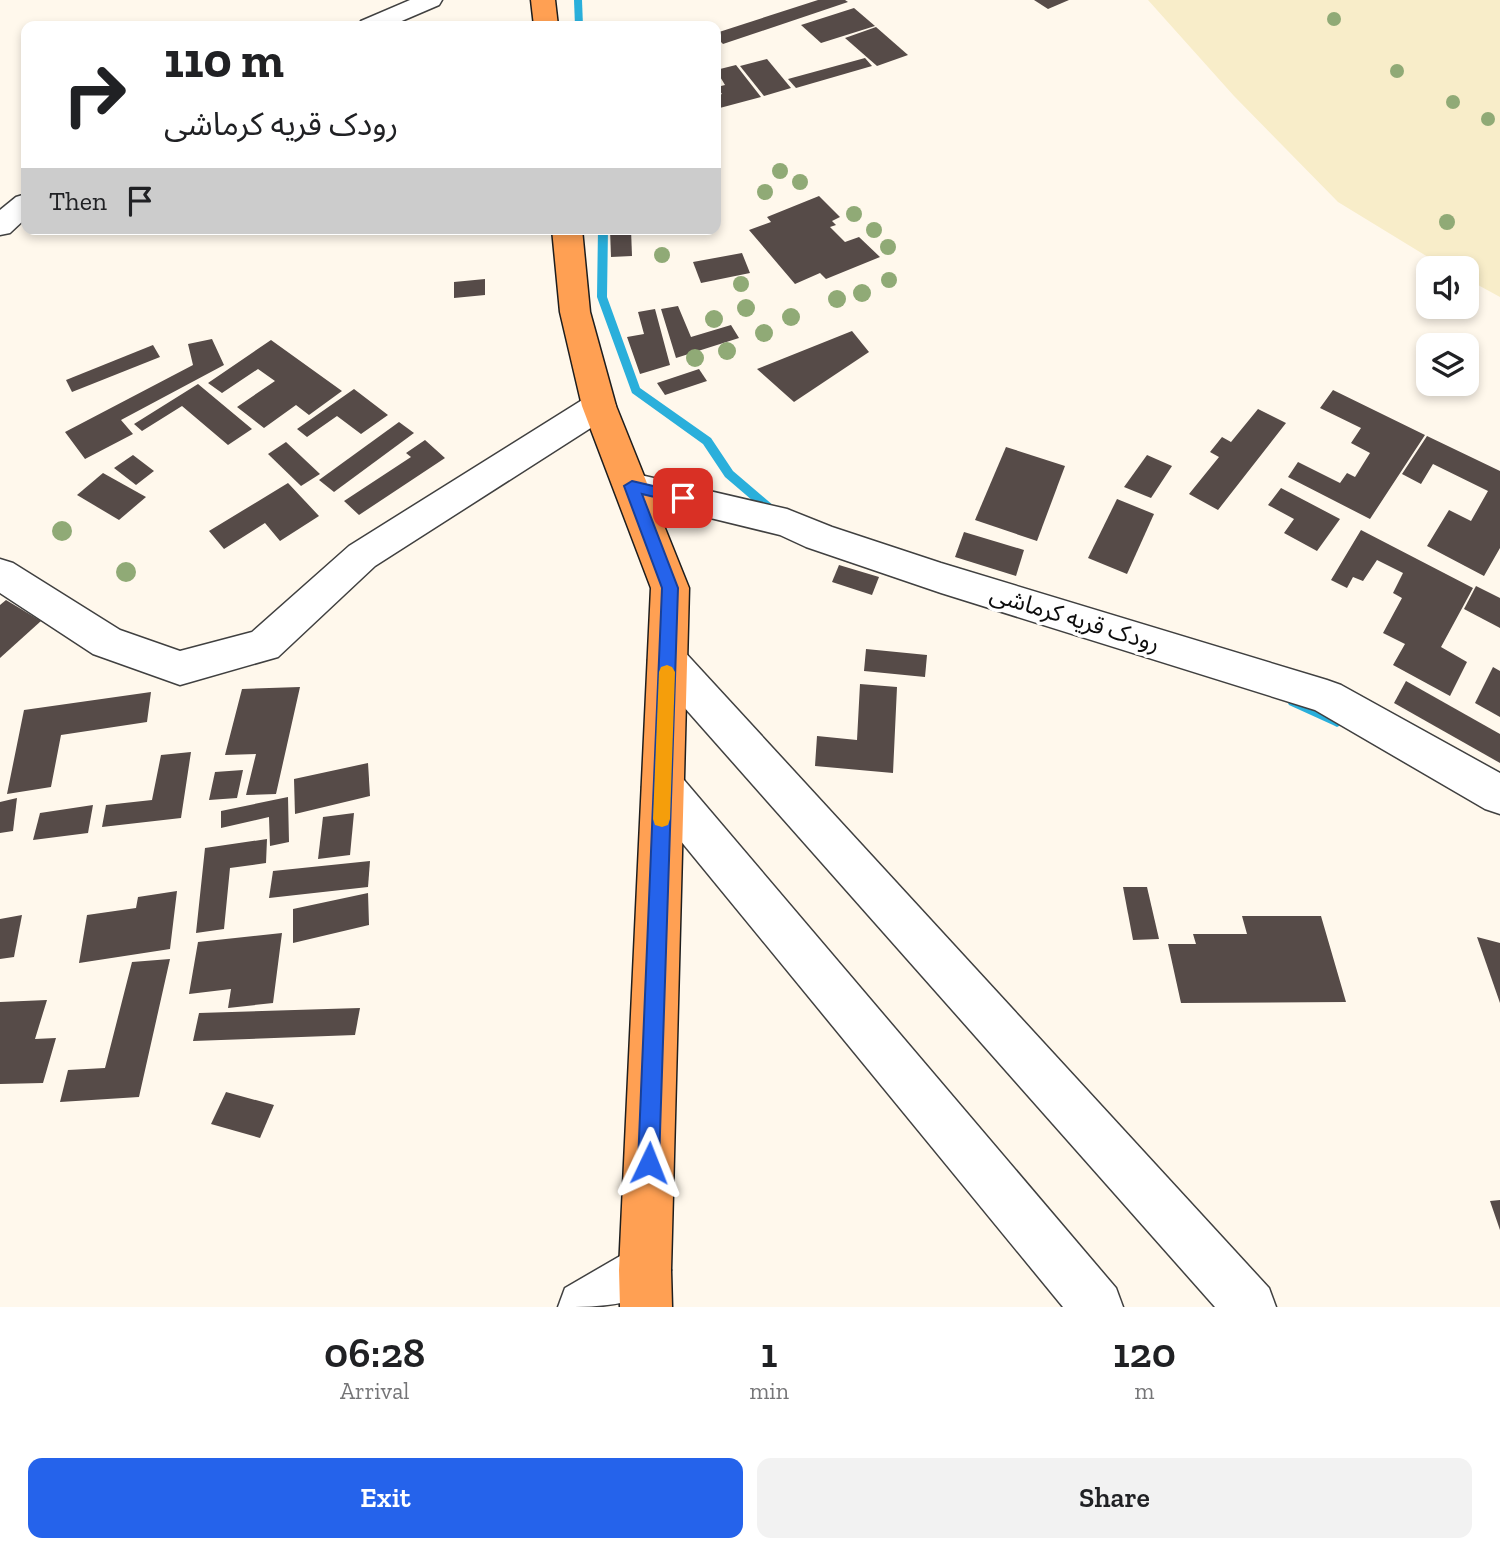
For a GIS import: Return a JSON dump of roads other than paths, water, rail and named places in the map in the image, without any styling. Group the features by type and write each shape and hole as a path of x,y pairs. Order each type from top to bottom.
{"highway":[{"path":"543,0 545,21"},
{"path":"568,235 575,312 599,406 670,588 645,1289"}],"street":[{"path":"382,21 430,0"},
{"path":"0,226 21,207"},
{"path":"0,574 107,642 180,668 264,645 362,556 599,406"},
{"name":"رودک قریه کرماشی","path":"632,486 787,523 819,537 941,578 1327,697 1500,795"},
{"path":"667,660 1250,1307"},
{"path":"663,786 1097,1307"},
{"path":"584,1307 645,1289"}],"waterway":[{"path":"578,0 579,21"},
{"path":"603,235 602,297 636,390 707,441 729,474 777,515"},
{"path":"1293,701 1337,721"}]}
